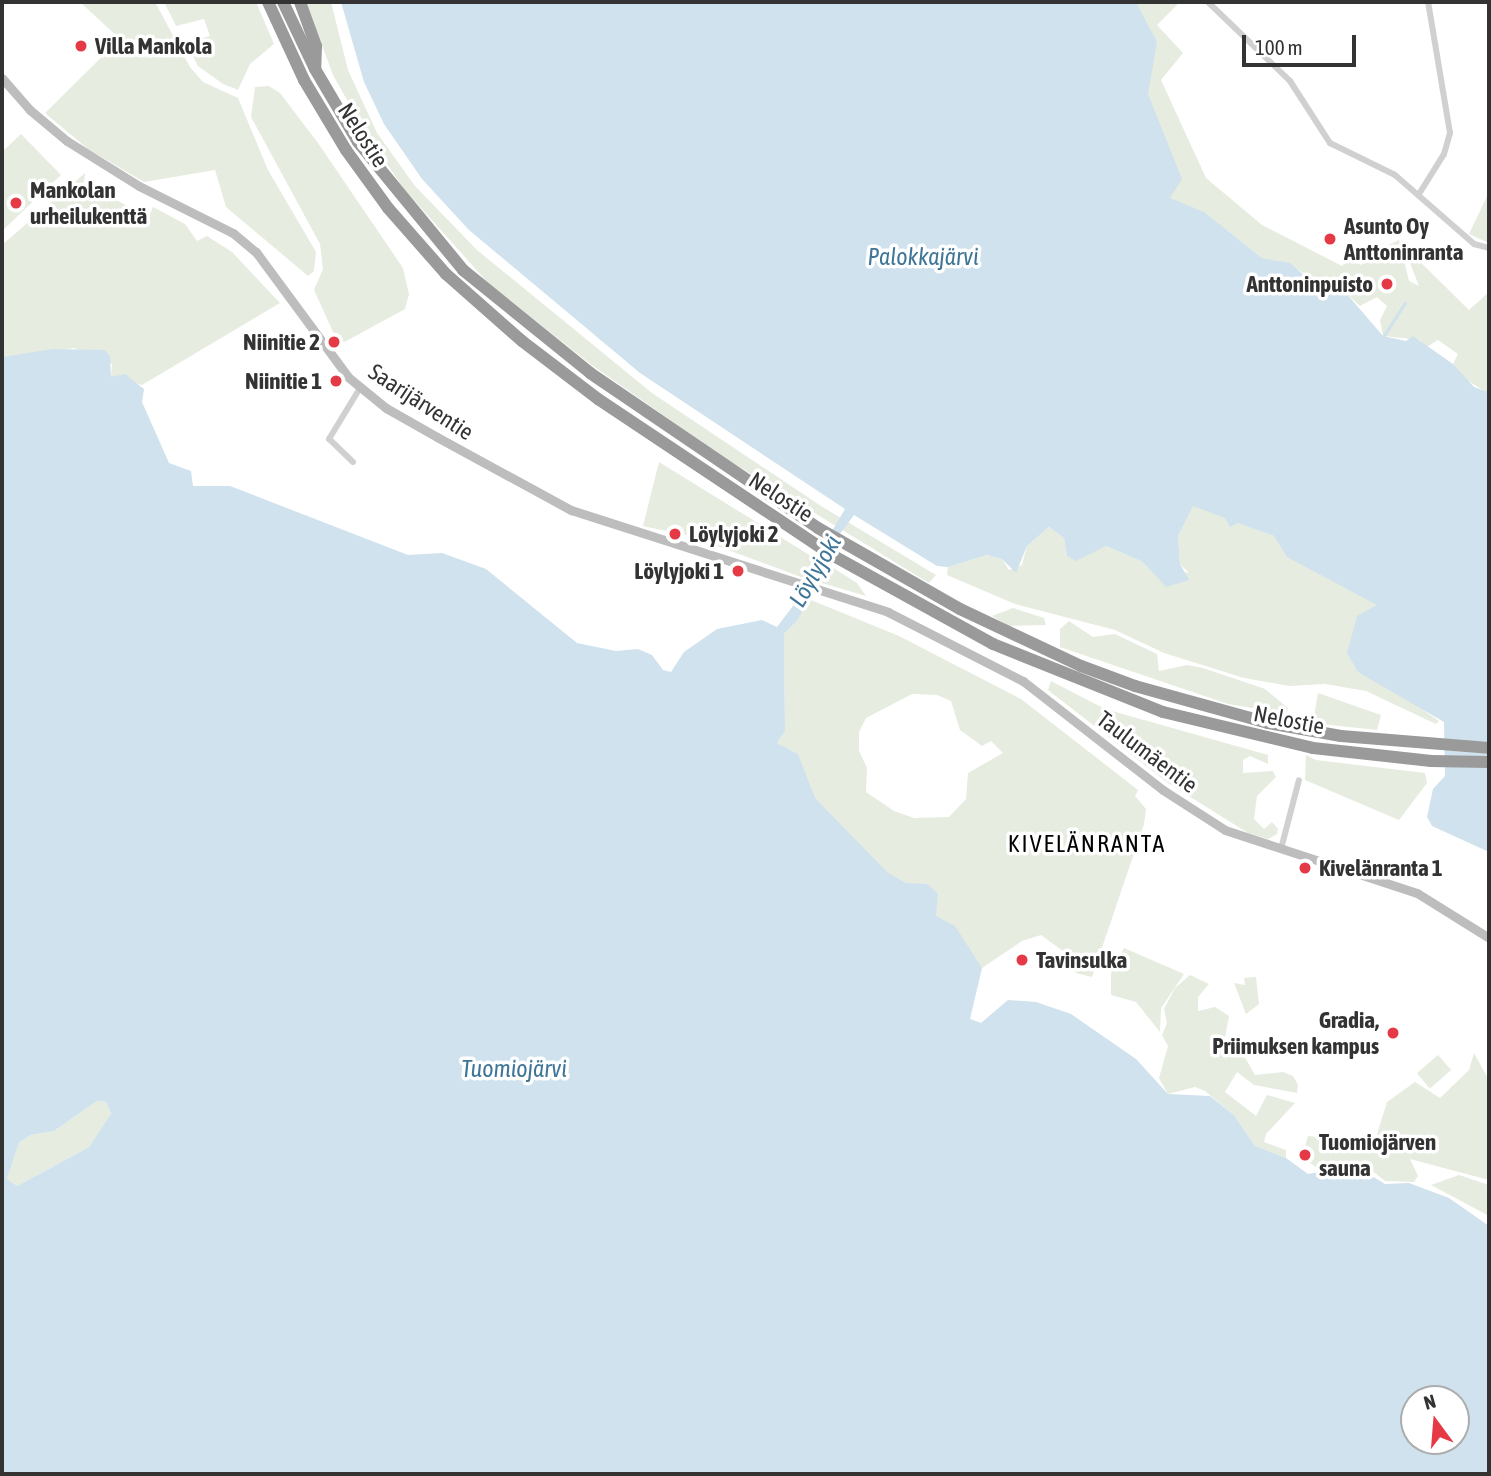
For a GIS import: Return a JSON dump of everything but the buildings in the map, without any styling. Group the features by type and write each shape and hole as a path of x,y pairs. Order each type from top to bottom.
{"highway":[{"name":"Nelostie","path":"268,2 304,80 352,160 446,274 522,341 598,399 832,555 993,644 1163,712 1313,748 1431,761 1489,762"},
{"name":"Nelostie","path":"283,2 315,69 366,153 463,270 600,381 827,533 1021,639 1135,686 1268,723 1432,746 1489,748"},
{"path":"300,2 316,46 315,69"}],"main road":[{"name":"Saarijärventie","path":"2,78 30,110 78,149 233,233 256,252 332,358 360,388 437,438 571,510 794,580"},
{"name":"Taulumäentie","path":"794,580 888,612 1023,681 1190,809 1245,839 1345,866 1416,894 1489,938"}],"street":[{"path":"1208,2 1290,81 1330,143 1395,175 1474,244 1489,248"},
{"path":"1419,194 1444,154 1450,133 1428,2"},
{"path":"353,462 329,439 360,388"},
{"path":"1281,849 1299,780"}],"shaded area":[{"path":"80,2 155,2 190,67 203,82 238,98 268,170 316,252 314,271 308,276 226,207 215,170 144,182 88,149 45,113 120,39"},
{"path":"164,2 256,2 274,44 250,64 238,90 223,84 198,66 186,43 210,36 204,19 176,26"},
{"path":"306,2 331,2 348,70 377,133 415,186 477,250 652,393 821,506 936,575 929,583 728,460 593,366 489,284 405,190 368,137 333,75"},
{"path":"1046,2 1180,2 1157,25 1183,53 1161,80 1206,178 1262,225 1342,266 1349,259 1361,265 1370,254 1399,240 1409,281 1419,286 1403,245 1469,310 1489,292 1489,394 1465,379 1453,364 1458,354 1438,340 1425,348 1420,340 1383,336 1380,320 1387,306 1377,297 1360,306 1346,293 1333,292 1297,269 1206,259","holes":["1224,228 1262,258 1279,261 1238,259 1217,231"]},
{"path":"269,86 280,93 318,143 403,268 409,294 405,309 339,345 314,290 323,269 320,244 251,117 255,87"},
{"name":"Mankolan urheilukenttä","path":"21,134 61,175 2,231 2,152"},
{"path":"85,173 83,190 92,188 149,217 153,207 185,224 197,241 207,236 232,252 280,303 142,385 111,377 112,364 74,348 2,357 2,245"},
{"path":"1489,192 1489,243 1469,234"},
{"path":"659,462 816,559 809,580 690,536 643,526"},
{"path":"1193,505 1274,536 1416,579 1423,710 1439,721 1436,724 1366,691 1325,684 1289,686 1244,678 1164,653 1115,630 1015,604 947,575 948,567 987,555 1002,559 1009,570 1022,565 1027,546 1049,527 1064,538 1067,556 1106,546 1143,562 1189,573 1180,564 1178,536"},
{"path":"824,562 857,583 866,596 815,581"},
{"path":"806,598 899,636 1021,699 1138,790 1135,796 1146,809 1144,824 1092,977 1076,973 1067,954 1041,935 1022,941 973,974 848,890 798,754 777,743 785,731 784,634 798,620","holes":["912,694 937,695 951,701 960,730 982,746 991,741 1003,753 968,773 966,799 949,817 914,818 894,811 866,792 867,768 859,751 859,732 866,718"]},
{"path":"1013,608 1044,618 1046,625 1009,626 992,616"},
{"path":"1069,621 1093,637 1115,634 1157,654 1159,671 1187,665 1265,689 1288,708 1286,714 1228,704 1060,647 1060,629"},
{"path":"1051,681 1105,709 1268,755 1268,764 1250,756 1243,760 1243,773 1273,771 1276,777 1257,796 1254,819 1264,829 1272,822 1278,829 1277,834 1268,839 1248,833 1168,783 1048,690"},
{"path":"1318,693 1381,715 1377,730 1321,724 1314,716"},
{"path":"1306,755 1316,760 1425,773 1427,783 1399,820 1305,780"},
{"path":"1124,948 1184,974 1161,1008 1160,1032 1136,1002 1111,995 1111,973"},
{"path":"1190,975 1209,984 1198,997 1198,1011 1215,1007 1229,1016 1224,1043 1235,1040 1255,1075 1283,1072 1293,1076 1298,1085 1297,1093 1254,1085 1237,1072 1225,1092 1256,1116 1267,1095 1295,1103 1266,1134 1264,1142 1286,1150 1286,1158 1255,1146 1234,1115 1205,1091 1195,1087 1168,1094 1159,1078 1168,1046 1162,1035 1167,1023 1164,1009 1175,988"},
{"path":"1256,977 1259,1004 1246,1014 1234,983 1245,985 1244,978"},
{"path":"1474,1053 1489,1080 1489,1180 1410,1159 1418,1176 1414,1182 1385,1181 1370,1169 1354,1164 1319,1169 1302,1158 1308,1136 1374,1144 1387,1102 1415,1082 1440,1098 1469,1070"},
{"path":"1438,1055 1451,1070 1430,1088 1417,1073"},
{"path":"97,1101 106,1102 111,1115 89,1147 17,1186 7,1179 19,1143 30,1135 54,1131"},
{"path":"1459,1175 1489,1185 1489,1216 1431,1185"}],"water":[{"name":"Tuomiojärvi","path":"341,2 1136,2 1157,42 1148,94 1182,179 1170,198 1204,212 1262,258 1290,263 1312,282 1346,293 1383,336 1406,341 1413,336 1453,364 1474,387 1488,392 1489,852 1432,826 1427,817 1433,789 1445,776 1444,722 1358,672 1347,653 1357,616 1377,605 1287,557 1274,536 1238,523 1230,527 1225,518 1193,506 1178,536 1180,564 1189,580 1166,587 1143,562 1106,546 1076,561 1067,556 1064,538 1049,527 1027,546 1016,573 1002,559 987,555 948,567 937,566 854,515 831,546 798,620 784,634 785,731 777,743 798,754 815,798 888,873 906,883 927,884 938,894 936,916 955,926 982,968 970,1019 981,1023 1008,1000 1036,1002 1071,1014 1136,1059 1168,1094 1210,1096 1234,1115 1255,1146 1286,1158 1308,1174 1354,1165 1385,1184 1409,1183 1449,1198 1489,1226 1489,1474 2,1474 2,357 53,349 105,350 110,356 111,377 125,374 144,389 142,402 169,463 191,471 193,486 230,486 408,555 442,553 486,569 577,643 616,651 638,649 652,655 663,670 671,672 684,652 717,629 762,620 777,627 805,590 814,561 845,509 640,373 469,230 422,179 384,124 364,82","holes":["97,1101 106,1102 111,1114 89,1147 17,1186 7,1179 19,1143 30,1135 54,1131"]}],"waterway":[{"path":"1383,337 1405,303"}],"place":[{"name":"Villa Mankola","path":"81,46"},
{"name":"Mankolan urheilukenttä","path":"16,203"},
{"name":"Asunto Oy Anttoninranta","path":"1330,239"},
{"name":"Anttoninpuisto","path":"1387,284"},
{"name":"Niinitie 2","path":"334,342"},
{"name":"Niinitie 1","path":"336,381"},
{"name":"Löylyjoki 2","path":"675,534"},
{"name":"Löylyjoki 1","path":"738,571"},
{"name":"Kivelänranta 1","path":"1305,868"},
{"name":"Tavinsulka","path":"1022,960"},
{"name":"Gradia, Priimuksen kampus","path":"1393,1033"},
{"name":"Tuomiojärven sauna","path":"1305,1155"}],"district":[{"name":"KIVELÄNRANTA","path":"1087,844"}],"water label":[{"name":"Palokkajärvi","path":"923,257"},
{"name":"Löylyjoki","path":"815,571"}]}
